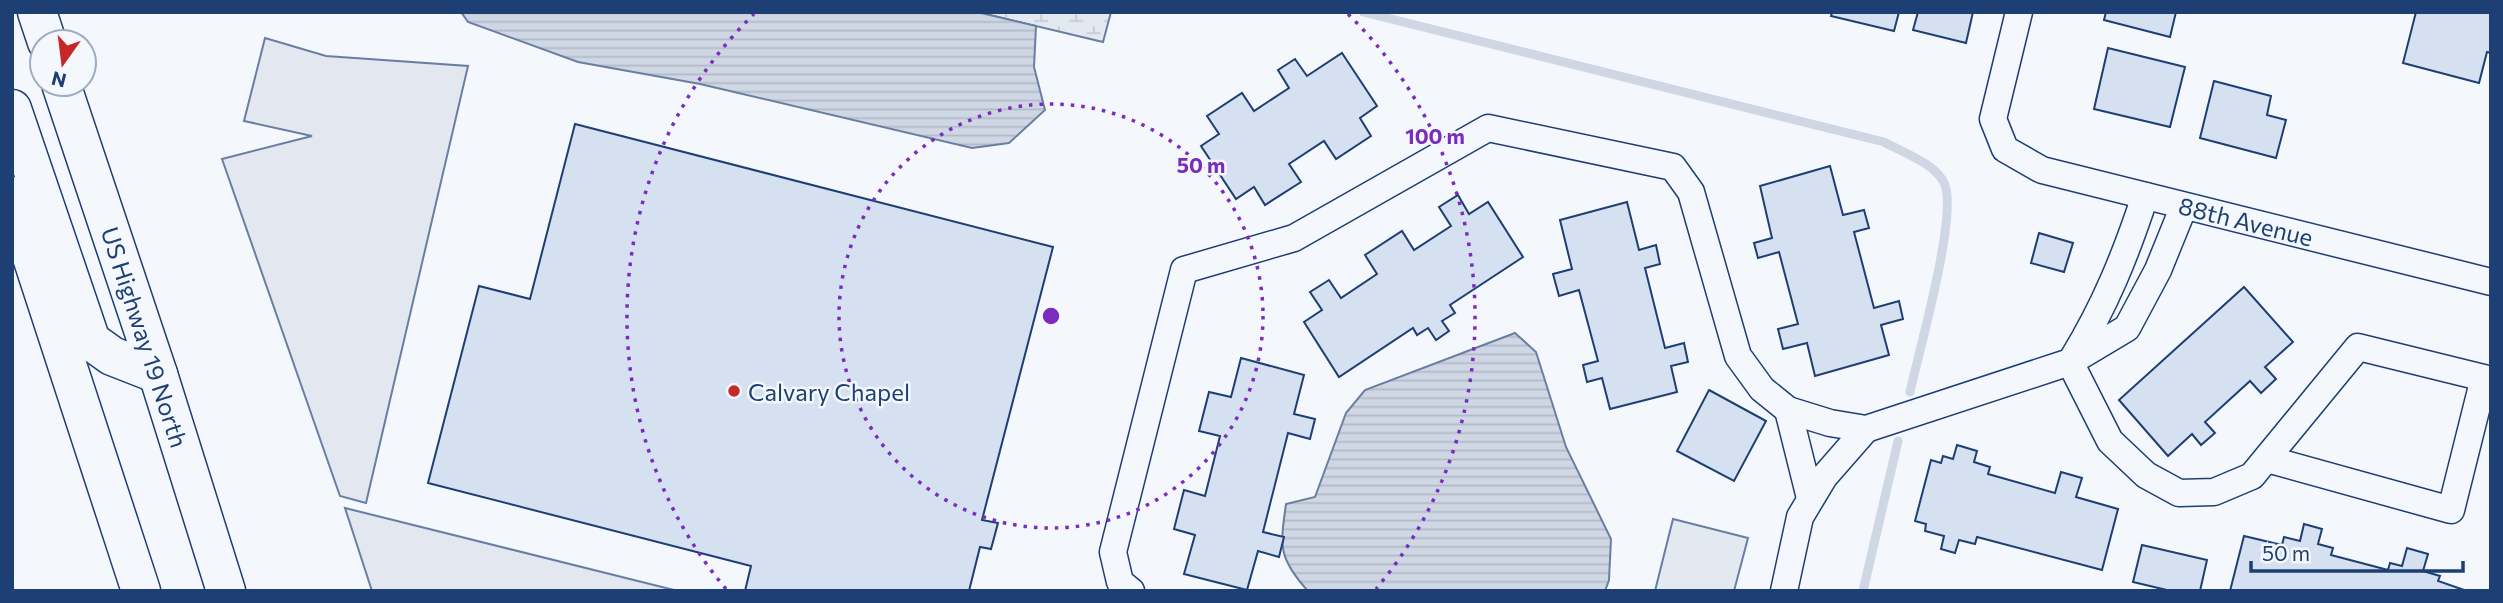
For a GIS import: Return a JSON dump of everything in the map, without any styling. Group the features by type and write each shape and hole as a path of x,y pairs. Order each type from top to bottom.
{"highway":[{"name":"US Highway 19 North","path":"66,98 159,374 226,591"},
{"path":"12,109 90,341 112,356 159,374"},
{"path":"12,196 141,591"}],"street":[{"name":"88th Avenue","path":"2020,12 1993,119 2005,149 2042,170 2491,282"},
{"path":"1130,591 1120,582 1113,552 1184,270 1294,237 1488,128 1673,167 1690,192 1738,356 1762,389 1788,410 1830,423 1866,429 2070,362 2127,328 2158,270 2184,206"},
{"path":"2070,362 2102,310 2123,263 2145,196"},
{"path":"2070,362 2110,441 2146,475 2179,492 2214,492 2252,476 2358,347 2484,379 2451,510 2267,459"},
{"path":"1788,410 1810,498"},
{"path":"1784,591 1800,517 1810,498 1866,429"}],"green space":[{"path":"977,12 1111,12 1103,42"},
{"path":"1673,519 1748,538 1734,591 1655,591"}],"shaded area":[{"path":"461,12 977,12 1036,26 1034,67 1045,110 1009,143 972,148 700,84 578,62 468,22"},
{"path":"265,38 326,56 468,66 366,503 340,496 222,159 312,136 244,121"},
{"path":"1515,333 1536,352 1566,447 1611,539 1609,580 1605,591 1308,591 1286,560 1282,541 1286,504 1315,497 1346,413 1365,390"},
{"path":"345,508 678,591 372,591"}],"building":[{"path":"1832,12 1899,12 1894,31 1831,16"},
{"path":"1918,12 1973,12 1966,43 1913,30"},
{"path":"2106,12 2176,12 2170,37 2104,20"},
{"path":"2416,12 2491,12 2491,53 2487,52 2479,83 2403,63"},
{"path":"2108,48 2185,67 2170,127 2094,109"},
{"path":"1342,53 1377,106 1360,118 1371,136 1336,159 1324,141 1289,164 1301,182 1265,205 1254,187 1236,199 1201,146 1219,134 1207,116 1242,93 1254,111 1289,88 1278,70 1295,59 1307,76"},
{"path":"2214,81 2271,96 2267,115 2286,120 2276,158 2200,138"},
{"name":"Calvary Chapel","path":"575,124 1053,247 982,520 998,523 991,549 980,547 969,591 745,591 751,566 428,483 479,286 530,299"},
{"path":"1830,166 1843,215 1864,210 1869,228 1854,232 1874,308 1899,301 1903,319 1881,325 1889,355 1815,376 1807,343 1783,349 1778,329 1798,324 1779,252 1758,258 1754,243 1772,238 1760,186"},
{"path":"1458,195 1469,214 1488,202 1523,257 1450,305 1455,313 1442,321 1449,331 1436,340 1428,328 1417,335 1413,328 1339,377 1304,322 1322,310 1310,292 1329,280 1341,298 1377,274 1365,255 1402,231 1414,250 1451,226 1439,207"},
{"path":"1627,202 1639,250 1656,245 1660,264 1645,268 1665,348 1684,343 1688,362 1671,366 1677,392 1610,409 1602,378 1587,382 1583,365 1598,361 1579,290 1559,296 1553,274 1572,269 1560,220"},
{"path":"2039,233 2073,243 2064,272 2031,263"},
{"path":"2244,287 2293,342 2265,367 2276,379 2261,393 2250,381 2205,422 2215,433 2201,445 2192,434 2168,456 2119,400"},
{"path":"1241,358 1304,375 1294,414 1315,419 1310,439 1288,433 1263,532 1284,537 1279,557 1258,551 1247,590 1184,574 1195,535 1174,529 1184,490 1205,496 1220,436 1199,431 1209,392 1231,397"},
{"path":"1709,390 1766,421 1734,481 1677,451"},
{"path":"1957,445 1977,451 1974,462 1990,467 1988,474 2055,493 2061,472 2082,478 2076,497 2118,509 2102,570 1977,537 1975,544 1959,540 1955,553 1941,549 1944,536 1925,531 1926,524 1915,521 1931,460 1941,463 1943,456 1953,459"},
{"path":"2304,524 2322,529 2318,544 2333,548 2331,555 2388,570 2390,563 2402,566 2407,548 2428,554 2423,571 2440,576 2438,581 2467,591 2230,591 2244,536 2282,545 2284,537 2300,541"},
{"path":"2142,545 2207,560 2200,591 2171,591 2133,582"}],"waterway":[{"path":"1363,12 1884,142 1927,165 1945,185 1946,226 1910,392"},
{"path":"1863,591 1898,441"}],"place":[{"name":"Calvary Chapel","path":"734,391"}]}
